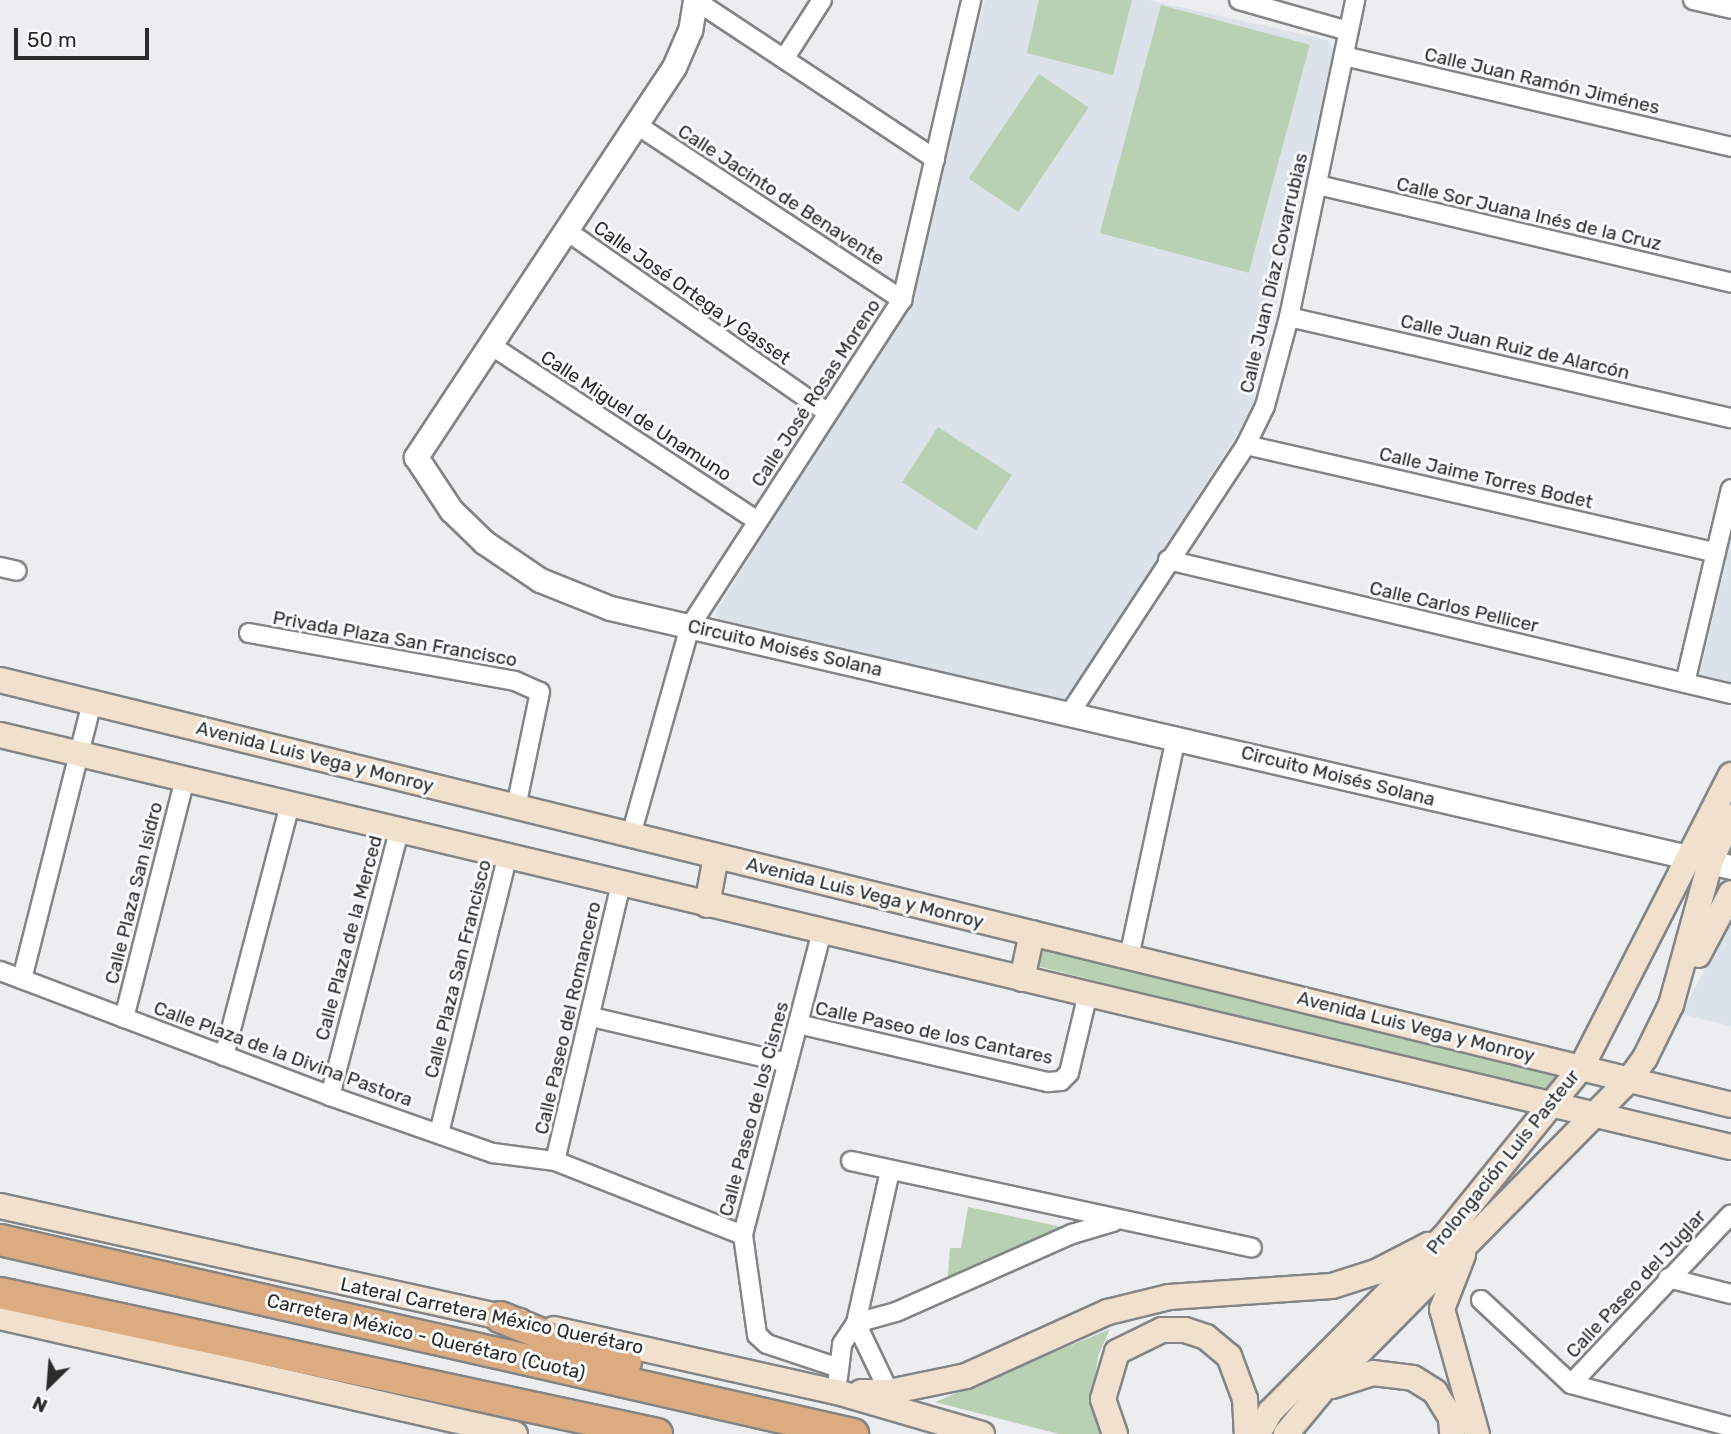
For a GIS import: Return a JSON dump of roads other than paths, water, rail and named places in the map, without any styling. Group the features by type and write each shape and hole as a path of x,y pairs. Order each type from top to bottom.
{"highway":[{"name":"Carretera México - Querétaro (Cuota)","path":"0,1240 846,1432"},
{"path":"0,1293 657,1434"},
{"path":"500,1317 591,1354 721,1387 846,1432"}],"main road":[{"name":"Avenida Luis Vega y Monroy","path":"0,680 1731,1105"},
{"path":"0,736 1731,1147"},
{"name":"Prolongación Luis Pasteur","path":"1258,1434 1270,1412 1629,1080 1671,1005 1731,775"},
{"name":"Prolongación Luis Pasteur","path":"1286,1434 1456,1240 1550,1104 1581,1068 1710,863 1731,816"},
{"path":"707,905 716,856"},
{"path":"1671,1005 1731,893"},
{"path":"1022,979 1032,933"},
{"name":"Lateral Carretera México Querétaro","path":"0,1206 500,1317 838,1380 982,1434"},
{"path":"838,1380 889,1392 966,1376 1108,1312 1169,1297 1332,1286 1376,1272 1456,1240"},
{"path":"1456,1240 1442,1309 1477,1434"},
{"path":"0,1317 515,1434"},
{"path":"1115,1434 1103,1399 1117,1352 1162,1330 1185,1329 1206,1337 1229,1356 1245,1399 1247,1434"},
{"path":"1324,1388 1373,1373 1413,1378 1435,1392 1451,1418 1452,1434"}],"street":[{"path":"695,0 934,159"},
{"name":"Circuito Moisés Solana","path":"695,0 679,56 492,346 416,457 451,510 484,542 562,591 690,626 1710,863"},
{"path":"785,59 822,0"},
{"name":"Calle José Rosas Moreno","path":"631,835 690,626 902,300 971,0"},
{"path":"1239,0 1348,30"},
{"name":"Calle Juan Díaz Covarrubias","path":"1070,713 1246,445 1265,406 1289,317 1355,0"},
{"path":"1693,0 1731,9"},
{"name":"Calle Juan Ramón Jiménes","path":"1344,56 1731,147"},
{"name":"Calle Jacinto de Benavente","path":"636,125 902,300"},
{"name":"Calle Sor Juana Inés de la Cruz","path":"1318,185 1731,283"},
{"name":"Calle José Ortega y Gasset","path":"567,231 828,413"},
{"name":"Calle Juan Ruiz de Alarcón","path":"1289,317 1731,418"},
{"name":"Calle Miguel de Unamuno","path":"492,346 757,521"},
{"name":"Calle Jaime Torres Bodet","path":"1246,445 1716,553"},
{"path":"1685,683 1731,489"},
{"name":"Calle Carlos Pellicer","path":"1168,560 1731,694"},
{"name":"Privada Plaza San Francisco","path":"249,633 515,681 540,692 516,807"},
{"path":"22,979 92,703"},
{"path":"1129,957 1176,737"},
{"name":"Calle Plaza San Isidro","path":"124,1018 185,779"},
{"path":"224,1056 290,805"},
{"name":"Calle Plaza de la Merced","path":"330,1096 399,831"},
{"name":"Calle Plaza San Francisco","path":"439,1133 508,855"},
{"name":"Calle Paseo del Romancero","path":"555,1161 592,1017 621,883"},
{"name":"Calle Paseo de los Cisnes","path":"822,931 743,1235 757,1335 767,1344 838,1380"},
{"name":"Calle Plaza de la Divina Pastora","path":"0,971 330,1096 493,1153 555,1161 743,1235"},
{"name":"Calle Paseo de los Cantares","path":"798,1024 1048,1082 1061,1081 1069,1073 1088,993"},
{"path":"592,1017 788,1063"},
{"path":"851,1161 1115,1222 1252,1248"},
{"path":"838,1380 842,1344 856,1323 890,1171"},
{"name":"Calle Paseo del Juglar","path":"1571,1384 1731,1214"},
{"path":"856,1323 896,1312 1072,1234 1115,1222"},
{"path":"1668,1278 1731,1294"},
{"path":"1481,1300 1571,1384 1731,1427"},
{"path":"856,1323 889,1392"}]}
